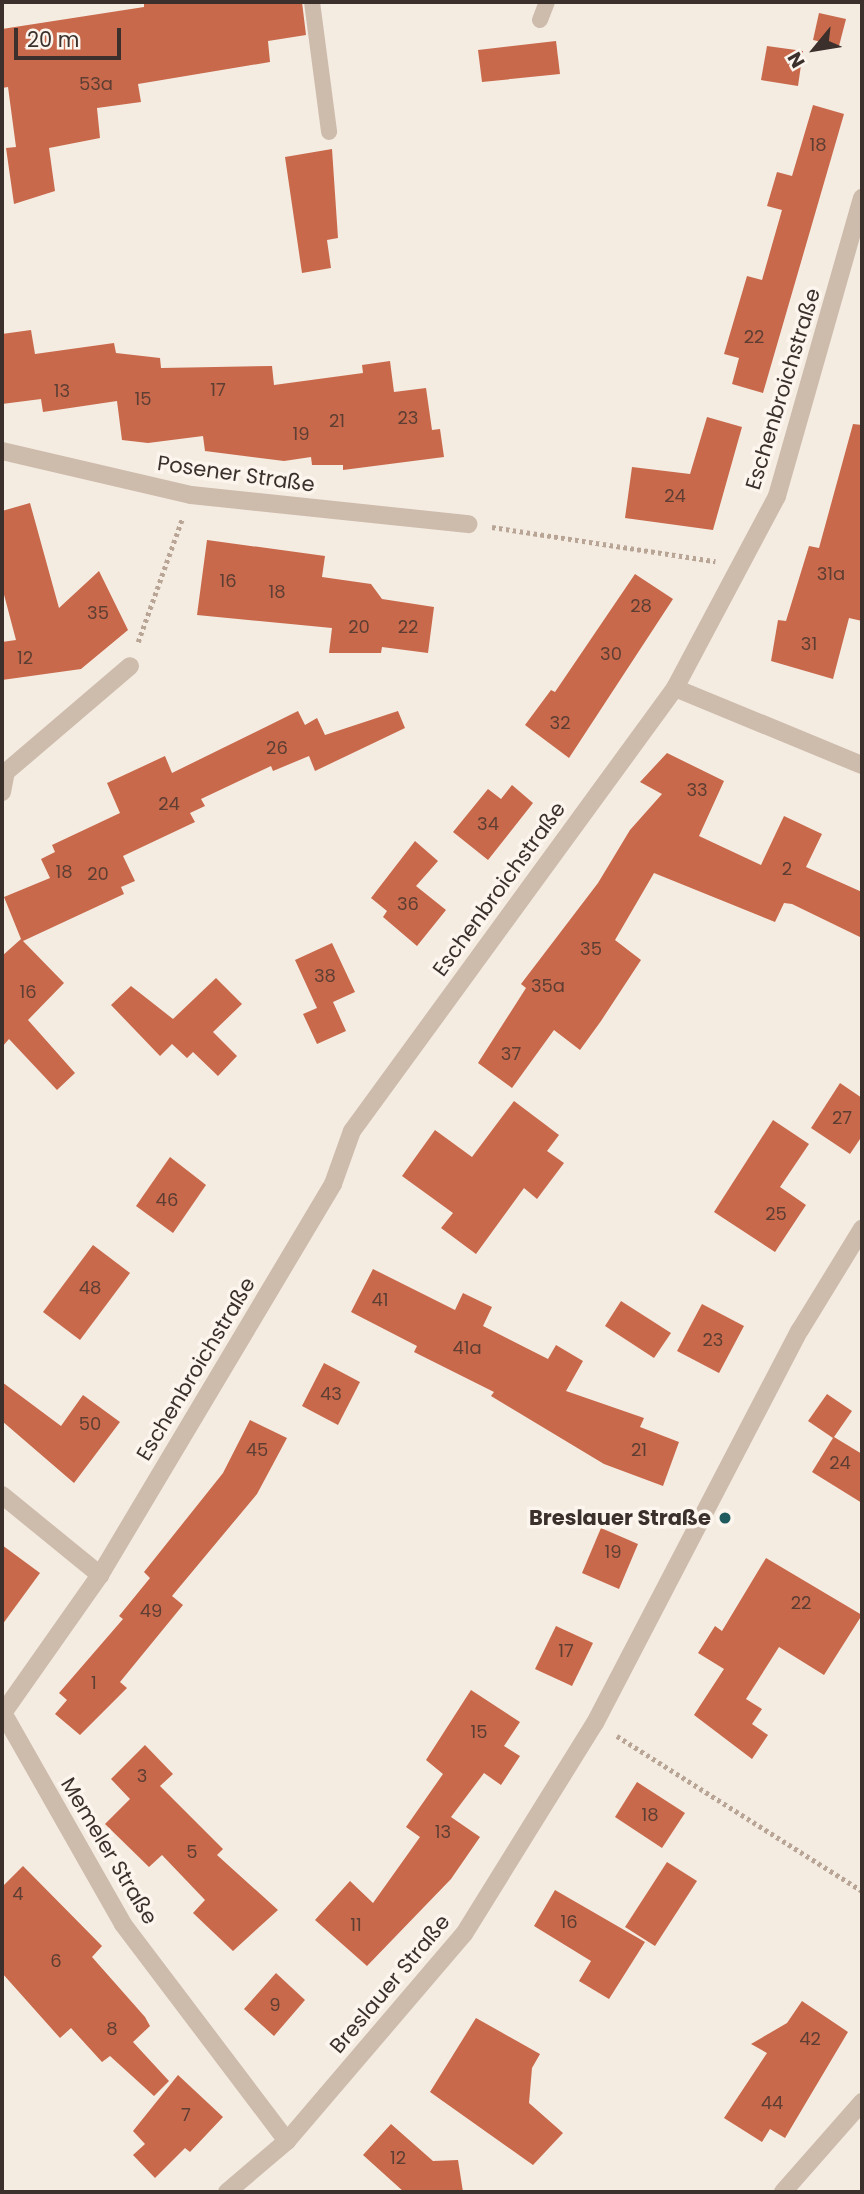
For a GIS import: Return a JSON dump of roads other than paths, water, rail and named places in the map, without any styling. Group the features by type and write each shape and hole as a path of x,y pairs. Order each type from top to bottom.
{"street":[{"name":"Eschenbroichstraße","path":"100,1575 333,1184 352,1131 675,688 777,496 862,198"},
{"name":"Posener Straße","path":"2,451 191,495 468,524"},
{"path":"2,792 6,772 130,666"},
{"path":"675,688 862,765"},
{"name":"Breslauer Straße","path":"227,2192 287,2141 464,1934 595,1723 800,1330 862,1229"},
{"path":"2,1495 100,1575"},
{"name":"Memeler Straße","path":"100,1575 2,1713 123,1924 287,2141"},
{"path":"783,2192 862,2102"}],"lane":[{"path":"312,2 329,132"},
{"path":"540,20 547,2"}],"place":[{"name":"Breslauer Straße","path":"725,1518"}]}
